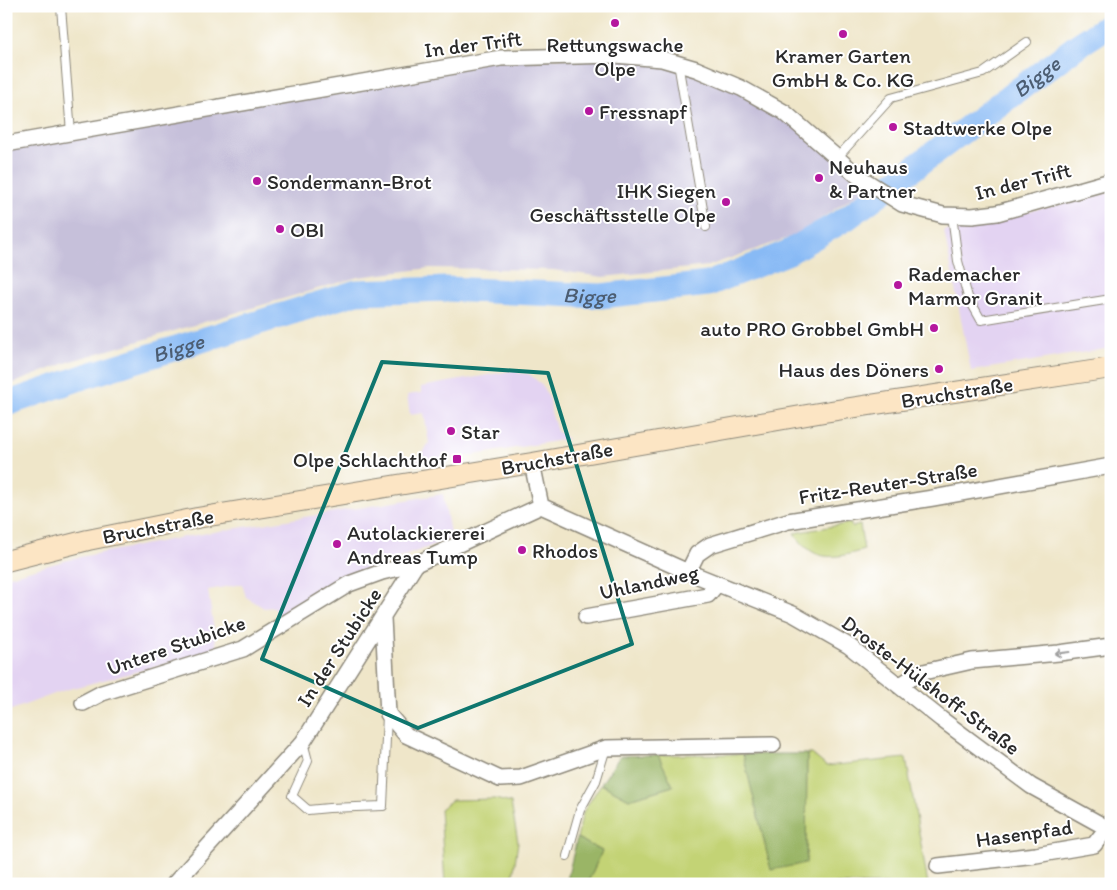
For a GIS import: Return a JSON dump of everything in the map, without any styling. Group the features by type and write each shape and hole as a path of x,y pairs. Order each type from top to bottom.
{"main road":[{"name":"Bruchstraße","path":"6,562 88,540 197,518 532,463 824,412 1111,368"}],"street":[{"name":"In der Trift","path":"10,141 71,134 501,58 615,55 662,58 696,68 741,88 784,112 858,176 902,204 943,215 972,216 997,214 1111,181"},
{"path":"416,564 541,506 532,463"},
{"name":"Fritz-Reuter-Straße","path":"688,572 697,554 710,545 788,521 934,498 1111,466"},
{"name":"Droste-Hülshoff-Straße","path":"541,506 688,572 793,614 849,646 1031,786 1109,829"},
{"name":"In der Stubicke","path":"174,884 303,742 416,564"},
{"name":"Untere Stubicke","path":"83,703 102,693 243,649 349,584 382,572 416,564"},
{"name":"Uhlandweg","path":"586,617 708,595 717,584"},
{"path":"383,618 388,714 406,735 500,779 521,778 606,748 773,745"},
{"path":"899,686 919,673 972,662 1111,646"},
{"name":"Hasenpfad","path":"938,866 1036,855 1094,844 1109,829"}],"lane":[{"path":"60,7 71,134"},
{"path":"838,158 891,98 983,73 1027,42"},
{"path":"678,63 706,227"},
{"path":"952,215 958,261 968,297 981,320 1111,299"},
{"name":"In der Stubicke","path":"303,742 308,761 292,796 308,810 382,806 388,714"},
{"path":"567,856 580,810 596,781 606,748"}],"highlighted area":[{"path":"382,362 548,373 632,644 418,728 262,659"}],"shaded area":[{"path":"501,58 662,59 784,112 867,188 794,236 708,266 603,277 553,270 430,268 358,277 71,361 6,386 6,144"},
{"path":"1111,192 1111,348 971,371 944,231"},
{"path":"516,370 518,373 529,374 541,384 550,400 551,412 557,431 568,439 414,465 429,443 424,413 410,415 407,395 421,393 421,387"},
{"path":"443,494 451,539 365,570 283,619 278,616 274,607 264,608 246,597 242,584 208,590 217,651 65,690 6,712 6,577 75,558 184,537"}],"green space":[{"path":"851,523 852,527 860,525 864,550 843,555 825,556 817,554 801,543 794,533"},
{"path":"743,754 771,869 806,863 807,754 812,754 826,766 906,758 928,884 587,884 602,851 577,838 583,812 601,784 629,799 673,786 658,755"},
{"path":"743,754 807,754 806,863 771,870"},
{"path":"658,755 673,786 629,799 601,784 620,756"},
{"path":"495,799 511,803 518,842 512,884 445,884 440,809 452,800"},
{"path":"577,838 602,851 587,884 566,884"}],"waterway":[{"name":"Bigge","path":"6,404 86,376 357,292 446,289 601,296 708,284 789,252 847,218 1077,46 1111,24"}],"place":[{"name":"Rettungswache Olpe","path":"615,23"},
{"name":"Kramer Garten GmbH & Co. KG","path":"843,34"},
{"name":"Fressnapf","path":"589,111"},
{"name":"Stadtwerke Olpe","path":"893,127"},
{"name":"Neuhaus & Partner","path":"819,178"},
{"name":"Sondermann-Brot","path":"257,181"},
{"name":"IHK Siegen Geschäftsstelle Olpe","path":"726,202"},
{"name":"OBI","path":"280,229"},
{"name":"Rademacher Marmor Granit","path":"898,285"},
{"name":"auto PRO Grobbel GmbH","path":"934,328"},
{"name":"Haus des Döners","path":"939,369"},
{"name":"Star","path":"451,431"},
{"name":"Olpe Schlachthof","path":"457,459"},
{"name":"Autolackiererei Andreas Tump","path":"337,544"},
{"name":"Rhodos","path":"522,550"}]}
